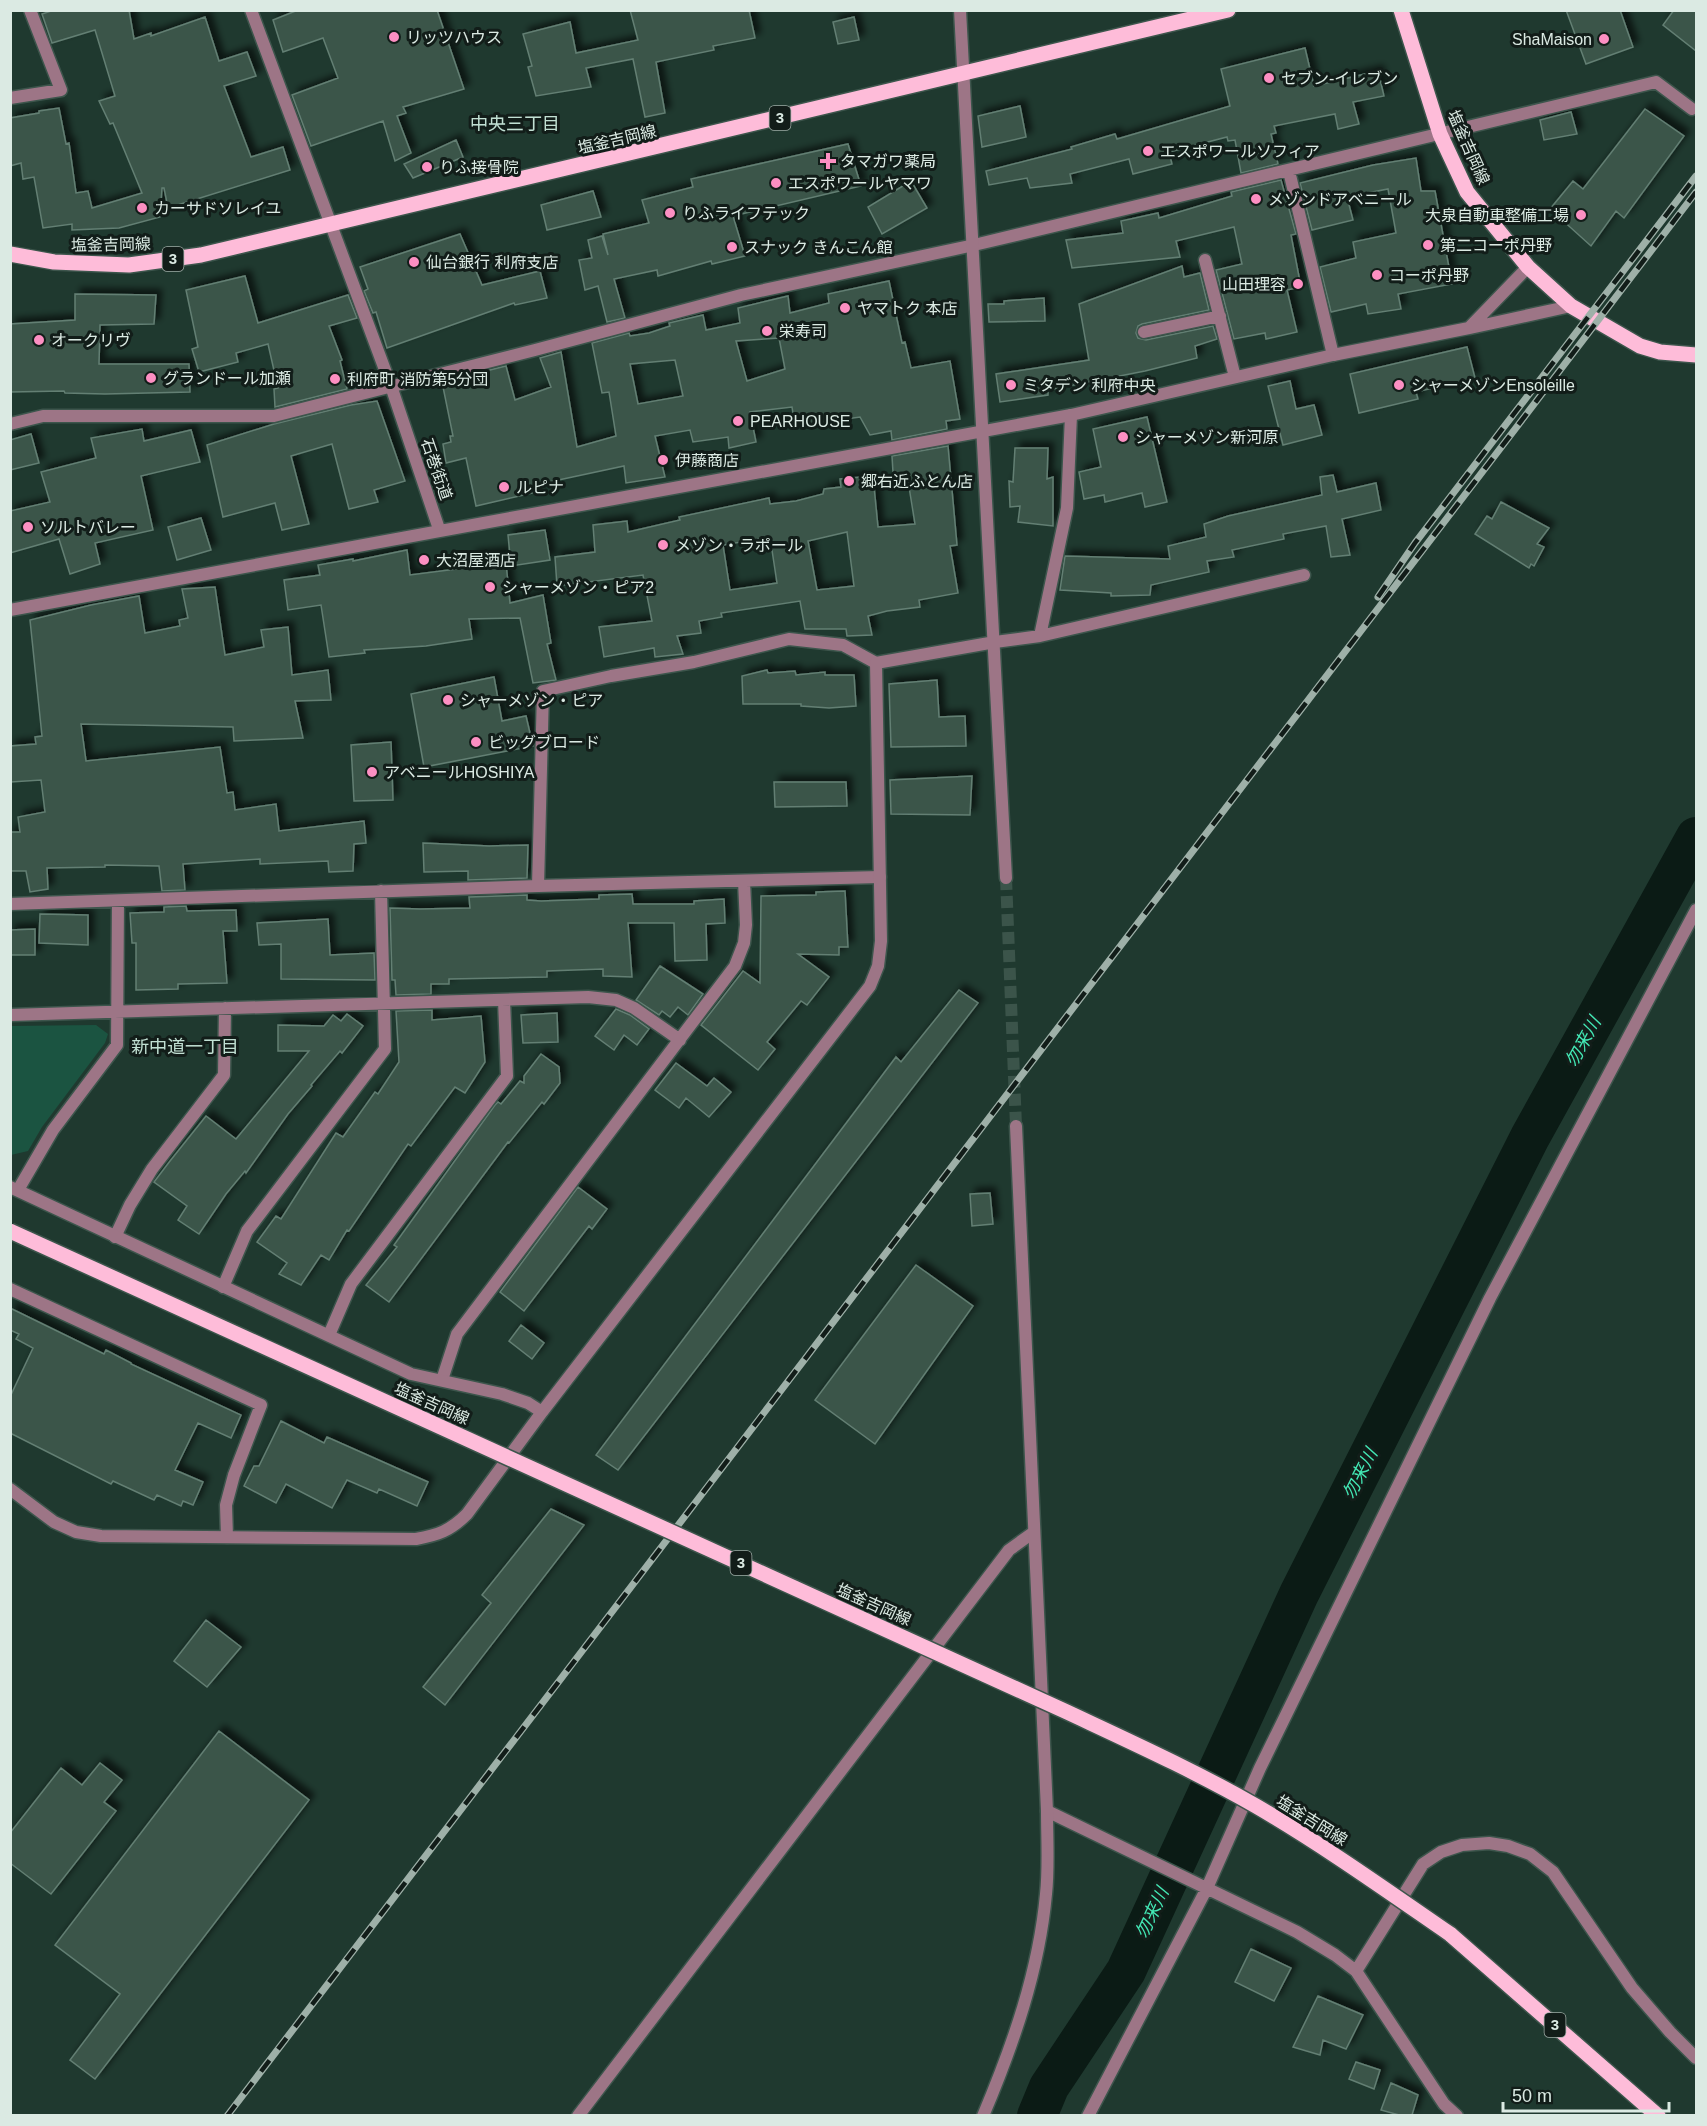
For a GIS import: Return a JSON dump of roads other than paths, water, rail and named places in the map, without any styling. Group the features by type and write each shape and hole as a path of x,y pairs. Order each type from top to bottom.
{"main road":[{"name":"塩釜吉岡線","path":"10,254 54,262 129,265 201,255 1228,10"},
{"name":"塩釜吉岡線","path":"1401,10 1440,134 1467,192 1528,267 1571,306 1640,346 1660,352 1696,355"},
{"name":"塩釜吉岡線","path":"10,1232 1068,1712 1255,1805 1323,1847 1450,1934 1658,2115"}],"street":[{"path":"10,98 61,90 30,10"},
{"name":"石巻街道","path":"251,10 391,386 440,529"},
{"path":"960,10 1006,878"},
{"path":"10,424 43,416 274,416 741,295 974,245 1656,82 1692,109"},
{"path":"1289,171 1332,355"},
{"path":"1205,260 1235,377"},
{"path":"1469,328 1528,267"},
{"path":"10,610 440,529 689,486 1071,415 1332,355 1571,306"},
{"path":"1144,332 1220,316"},
{"path":"1040,636 1067,508 1071,415"},
{"path":"538,886 543,692 611,676 694,662 789,639 843,645 876,663 1040,636 1304,575"},
{"path":"10,1489 54,1522 76,1532 101,1536 416,1539 439,1534 456,1526 870,986 878,966 881,941 876,663"},
{"path":"10,904 880,877"},
{"path":"442,1380 457,1334 735,966 744,944 746,925 744,880"},
{"path":"223,1287 247,1231 385,1049 381,891"},
{"path":"118,901 117,1044 53,1130 14,1189 411,1374 502,1394 528,1403 542,1412"},
{"path":"1088,2115 1203,1886 1490,1298 1696,910"},
{"path":"10,1015 588,997 616,1000 634,1008 680,1040"},
{"path":"329,1335 351,1284 507,1076 504,1000"},
{"path":"115,1237 130,1205 152,1168 224,1075 225,1008"},
{"path":"983,2115 1003,2068 1032,1975 1047,1894 1047,1811 1016,1126"},
{"path":"10,1289 261,1405 234,1475 226,1504 227,1538"},
{"path":"578,2115 1009,1550 1034,1532"},
{"path":"1047,1811 1297,1932 1335,1955 1356,1971 1444,2104 1457,2115"},
{"path":"1356,1971 1423,1864 1441,1852 1462,1845 1489,1843 1508,1846 1530,1854 1553,1872 1632,1988 1696,2058"}],"waterway":[{"name":"勿来川","path":"1037,2116 1049,2087 1126,1971 1299,1594 1530,1137 1696,837"}],"tunnel":[{"path":"1006,878 1016,1126"}],"railway":[{"path":"1378,597 1415,543 1696,176"},
{"path":"227,2116 1696,192"}],"place":[{"name":"リッツハウス","path":"394,37"},
{"name":"ShaMaison","path":"1604,39"},
{"name":"セブン-イレブン","path":"1269,78"},
{"name":"エスポワールソフィア","path":"1148,151"},
{"name":"タマガワ薬局","path":"828,161"},
{"name":"りふ接骨院","path":"427,167"},
{"name":"エスポワールヤマワ","path":"776,183"},
{"name":"メゾンドアベニール","path":"1256,199"},
{"name":"カーサドソレイユ","path":"142,208"},
{"name":"りふライフテック","path":"670,213"},
{"name":"大泉自動車整備工場","path":"1581,215"},
{"name":"第二コーポ丹野","path":"1428,245"},
{"name":"スナック きんこん館","path":"732,247"},
{"name":"仙台銀行 利府支店","path":"414,262"},
{"name":"コーポ丹野","path":"1377,275"},
{"name":"山田理容","path":"1298,284"},
{"name":"ヤマトク 本店","path":"845,308"},
{"name":"栄寿司","path":"767,331"},
{"name":"オークリヴ","path":"39,340"},
{"name":"グランドール加瀬","path":"151,378"},
{"name":"利府町 消防第5分団","path":"335,379"},
{"name":"ミタデン 利府中央","path":"1011,385"},
{"name":"シャーメゾンEnsoleille","path":"1399,385"},
{"name":"PEARHOUSE","path":"738,421"},
{"name":"シャーメゾン新河原","path":"1123,437"},
{"name":"伊藤商店","path":"663,460"},
{"name":"郷右近ふとん店","path":"849,481"},
{"name":"ルピナ","path":"504,487"},
{"name":"ソルトバレー","path":"28,527"},
{"name":"メゾン・ラポール","path":"663,545"},
{"name":"大沼屋酒店","path":"424,560"},
{"name":"シャーメゾン・ピア2","path":"490,587"},
{"name":"シャーメゾン・ピア","path":"448,700"},
{"name":"ビッグブロード","path":"476,742"},
{"name":"アベニールHOSHIYA","path":"372,772"}],"district":[{"name":"中央三丁目","path":"515,124"},
{"name":"新中道一丁目","path":"185,1047"}]}
